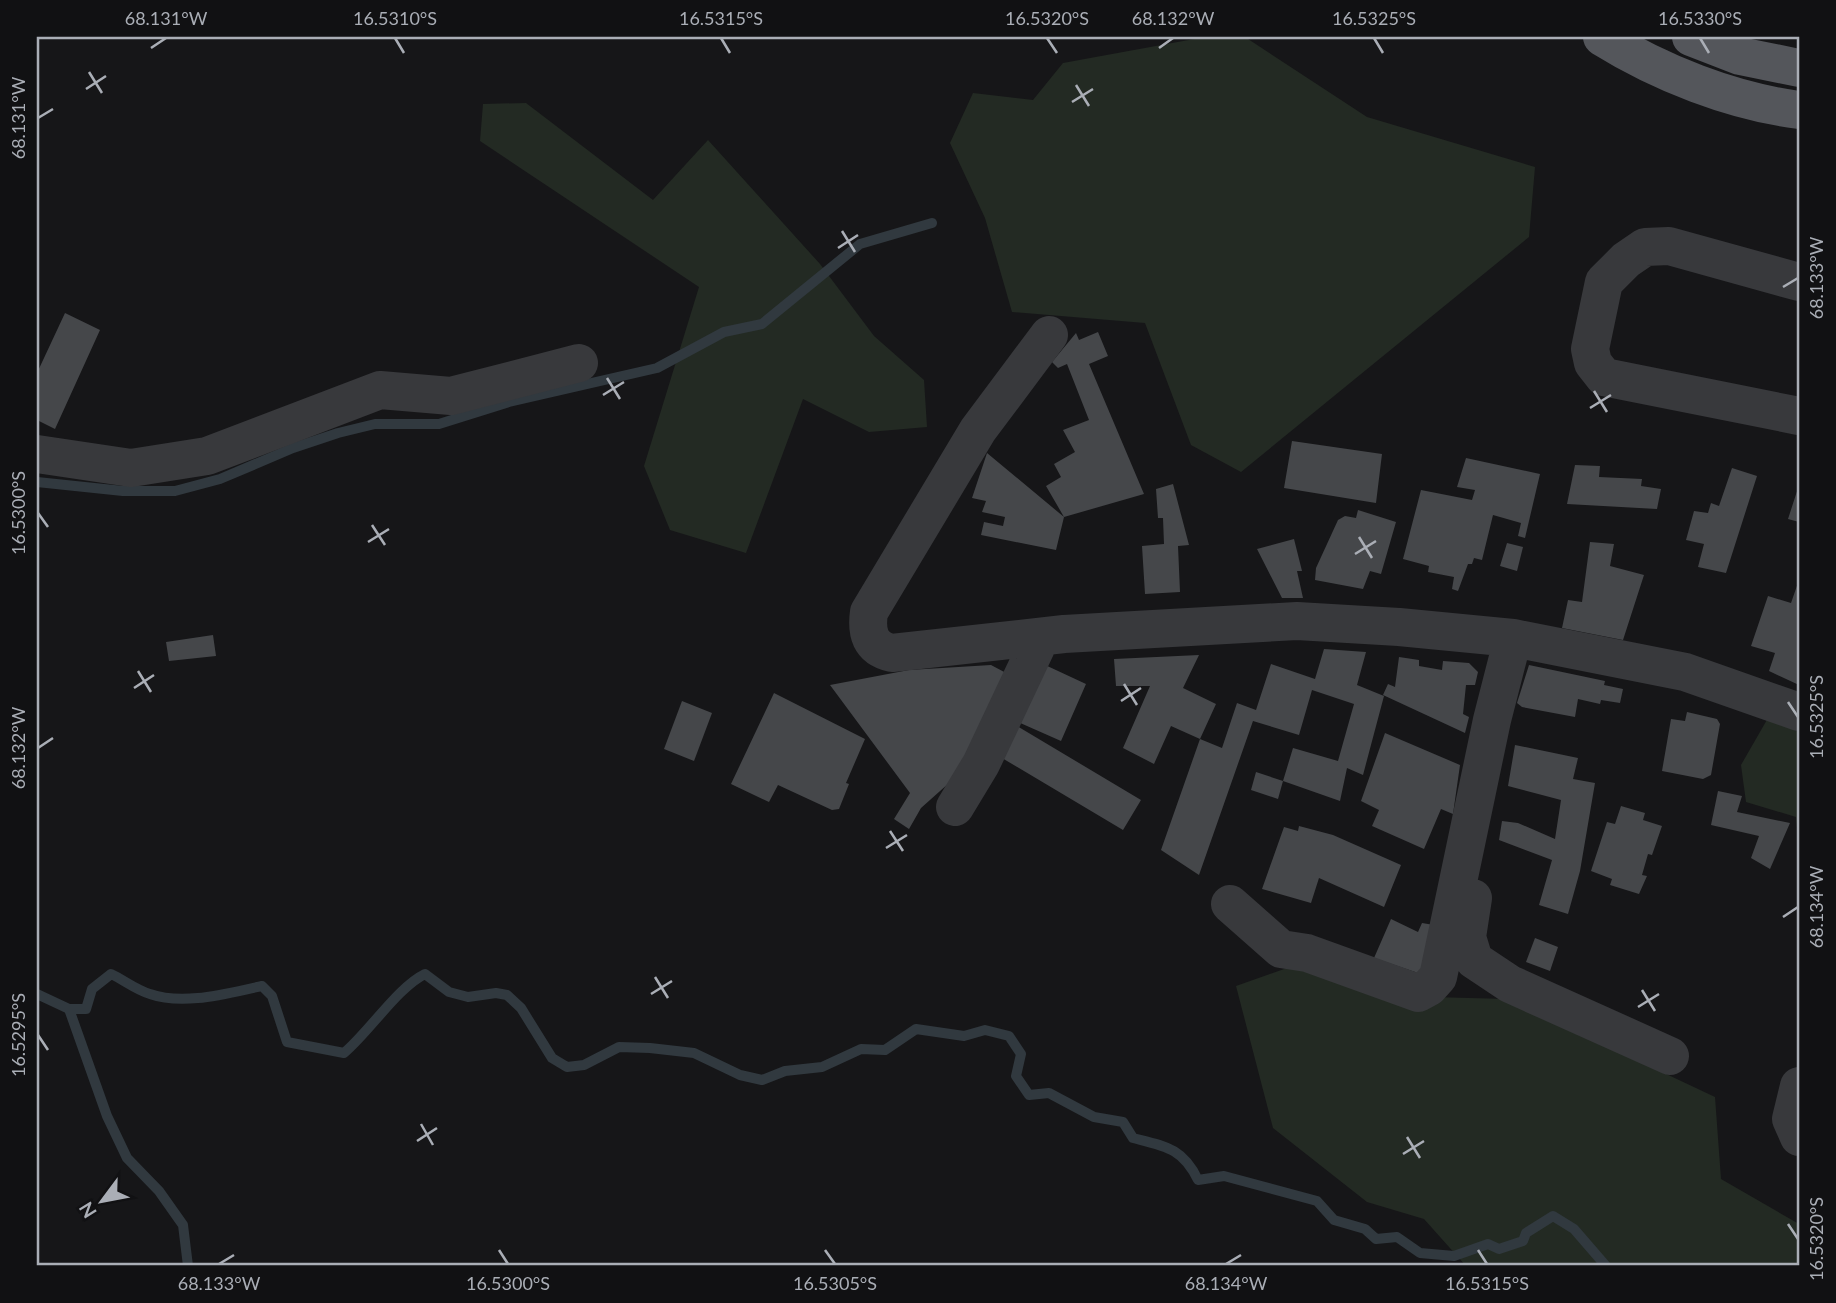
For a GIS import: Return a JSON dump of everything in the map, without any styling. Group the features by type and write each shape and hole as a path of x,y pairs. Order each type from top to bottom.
{"main road":[{"path":"1602,37 1700,84 1733,96 1799,110"},
{"path":"1691,37 1740,56 1799,68"}],"street":[{"path":"1799,282 1669,246 1646,247 1626,260 1604,282 1590,349 1594,363 1604,377 1799,416"},
{"path":"1049,335 978,430 870,612 867,629 873,643 882,651 892,653 1041,637 1297,621 1513,638 1685,673 1799,712"},
{"path":"37,454 131,468 207,456 380,390 451,396 579,363"},
{"path":"955,807 981,764 1041,637"},
{"path":"1230,904 1281,949 1307,953 1418,993 1429,987 1438,977 1513,638"},
{"path":"1487,747 1488,814 1467,937 1474,960 1510,984 1670,1056"},
{"path":"1799,1086 1791,1119 1799,1137"}],"shaded area":[{"path":"1205,37 1245,37 1367,117 1535,167 1529,237 1241,472 1191,445 1145,323 1012,312 985,218 950,143 973,93 1033,100 1063,63"},
{"path":"526,103 653,200 708,140 820,264 874,336 924,380 927,427 869,432 803,399 746,553 670,530 644,466 699,287 480,141 483,104"},
{"path":"1768,718 1799,732 1799,848 1796,817 1746,802 1741,765"},
{"path":"1304,962 1393,996 1507,999 1715,1097 1721,1179 1799,1224 1799,1266 1466,1266 1424,1219 1367,1202 1273,1128 1236,986"}],"building":[{"path":"65,313 100,330 55,429 37,420 37,373"},
{"path":"1098,332 1108,356 1089,364 1144,494 1064,517 1046,486 1061,477 1054,464 1075,452 1063,430 1089,420 1067,364 1058,368 1052,362 1076,333 1079,340"},
{"path":"1292,441 1382,454 1376,503 1284,488"},
{"path":"987,453 1064,517 1056,550 981,535 984,522 1003,526 1005,517 982,512 986,501 972,498"},
{"path":"1466,458 1540,474 1525,538 1518,536 1521,523 1493,515 1482,560 1474,558 1472,564 1468,564 1458,591 1452,589 1454,577 1428,572 1429,566 1403,559 1421,490 1472,500 1475,490 1457,487"},
{"path":"1575,465 1600,466 1599,477 1642,479 1641,486 1661,489 1657,509 1567,504"},
{"path":"1732,468 1757,476 1726,573 1698,567 1704,544 1686,540 1694,511 1708,513 1711,503 1719,506"},
{"path":"1173,484 1189,545 1178,546 1180,592 1145,594 1142,546 1164,544 1163,518 1158,518 1156,489"},
{"path":"1799,485 1799,522 1788,519"},
{"path":"1358,510 1396,522 1381,574 1370,571 1363,589 1315,580 1316,568 1338,520 1345,516 1356,518"},
{"path":"1294,539 1302,571 1297,571 1303,598 1282,598 1257,549"},
{"path":"1590,542 1614,544 1610,566 1644,575 1623,640 1562,628 1568,600 1582,602"},
{"path":"1507,543 1523,547 1517,571 1500,566"},
{"path":"1799,580 1799,685 1769,671 1775,653 1751,646 1768,596 1791,603"},
{"path":"213,635 216,656 169,661 166,642"},
{"path":"1324,649 1366,652 1357,685 1384,696 1363,775 1347,768 1340,801 1283,781 1293,748 1338,761 1354,704 1312,690 1299,735 1253,721 1199,875 1161,850 1200,739 1222,748 1237,703 1256,710 1271,664 1315,679"},
{"path":"1199,655 1183,688 1216,704 1200,739 1171,726 1154,764 1123,748 1150,686 1116,686 1114,659"},
{"path":"1399,657 1419,660 1419,666 1442,670 1443,661 1469,663 1478,672 1475,685 1466,685 1463,714 1469,717 1465,733 1383,695 1388,684 1395,687"},
{"path":"1043,664 1086,684 1061,741 1018,722"},
{"path":"991,665 1008,674 958,775 921,808 909,829 894,819 910,793 830,685 909,670"},
{"path":"1529,665 1605,681 1604,685 1623,689 1620,703 1601,700 1600,704 1578,699 1575,717 1522,707 1517,703"},
{"path":"774,693 865,739 846,783 849,784 839,809 832,810 778,785 769,802 731,784"},
{"path":"682,701 712,713 694,761 664,749"},
{"path":"1687,712 1717,719 1720,724 1711,775 1703,779 1662,771 1671,719 1685,721"},
{"path":"1017,726 1141,800 1123,830 1002,758"},
{"path":"1385,733 1460,765 1453,814 1441,809 1424,849 1372,826 1379,810 1361,801"},
{"path":"1515,745 1578,758 1573,779 1595,783 1580,871 1568,914 1539,905 1552,860 1499,840 1502,821 1518,823 1555,839 1561,800 1508,786"},
{"path":"1256,772 1283,781 1278,799 1251,790"},
{"path":"1718,791 1742,796 1737,812 1790,823 1770,869 1751,858 1759,836 1711,825"},
{"path":"1621,806 1645,813 1643,820 1662,826 1652,855 1648,854 1642,875 1647,876 1639,894 1610,885 1612,879 1591,871 1607,822 1615,824"},
{"path":"1299,826 1333,835 1401,865 1384,907 1319,878 1311,903 1262,889 1284,827 1298,831"},
{"path":"1391,919 1418,932 1422,923 1434,925 1421,974 1374,958"},
{"path":"1535,938 1558,947 1550,971 1526,962"}],"waterway":[{"path":"37,482 123,491 175,491 220,479 293,448 338,433 375,424 439,424 509,402 657,368 724,332 762,324 860,244 932,223"},
{"path":"69,1009 86,1009 92,989 111,974 145,992 177,999 221,995 262,986 272,996 287,1042 344,1053 404,989 425,974 449,992 468,997 496,993 507,995 521,1008 552,1058 567,1067 584,1065 619,1047 650,1048 694,1053 740,1075 762,1080 785,1071 822,1067 861,1049 885,1050 916,1029 964,1036 985,1030 1009,1036 1021,1054 1016,1076 1029,1095 1049,1093 1094,1117 1123,1122 1133,1138 1164,1146 1179,1155 1198,1180 1224,1176 1317,1201 1334,1220 1365,1229 1376,1239 1397,1237 1420,1253 1454,1256 1488,1244 1499,1249 1523,1241 1526,1233 1553,1216 1574,1229 1606,1266"},
{"path":"37,994 69,1009 107,1116 127,1158 159,1191 183,1225 188,1266"}]}
